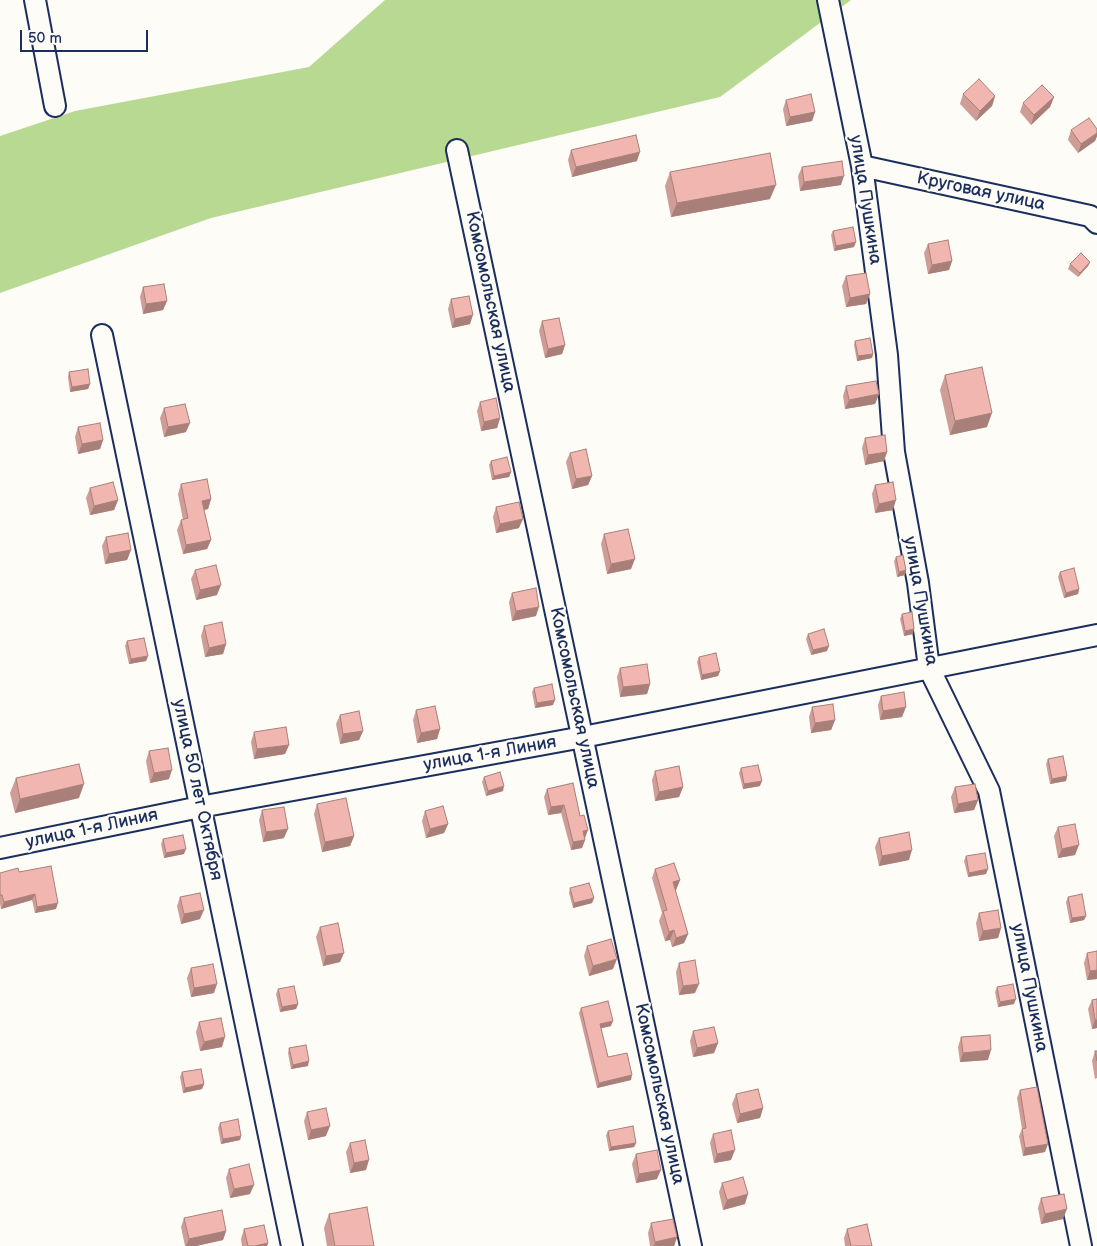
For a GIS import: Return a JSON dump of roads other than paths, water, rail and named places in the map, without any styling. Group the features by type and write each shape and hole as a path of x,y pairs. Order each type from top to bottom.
{"street":[{"path":"36,0 54,106"},
{"name":"улица Пушкина","path":"828,0 862,166 887,355 894,452 918,583 929,668 989,791 1083,1246"},
{"name":"Комсомольская улица","path":"457,150 691,1246"},
{"name":"Круговая улица","path":"862,166 1095,216"},
{"name":"улица 50 лет Октября","path":"102,335 292,1246"},
{"name":"улица 1-я Линия","path":"0,848 200,807 583,736 1097,635"},
{"path":"1083,1246 1097,1244"}]}
